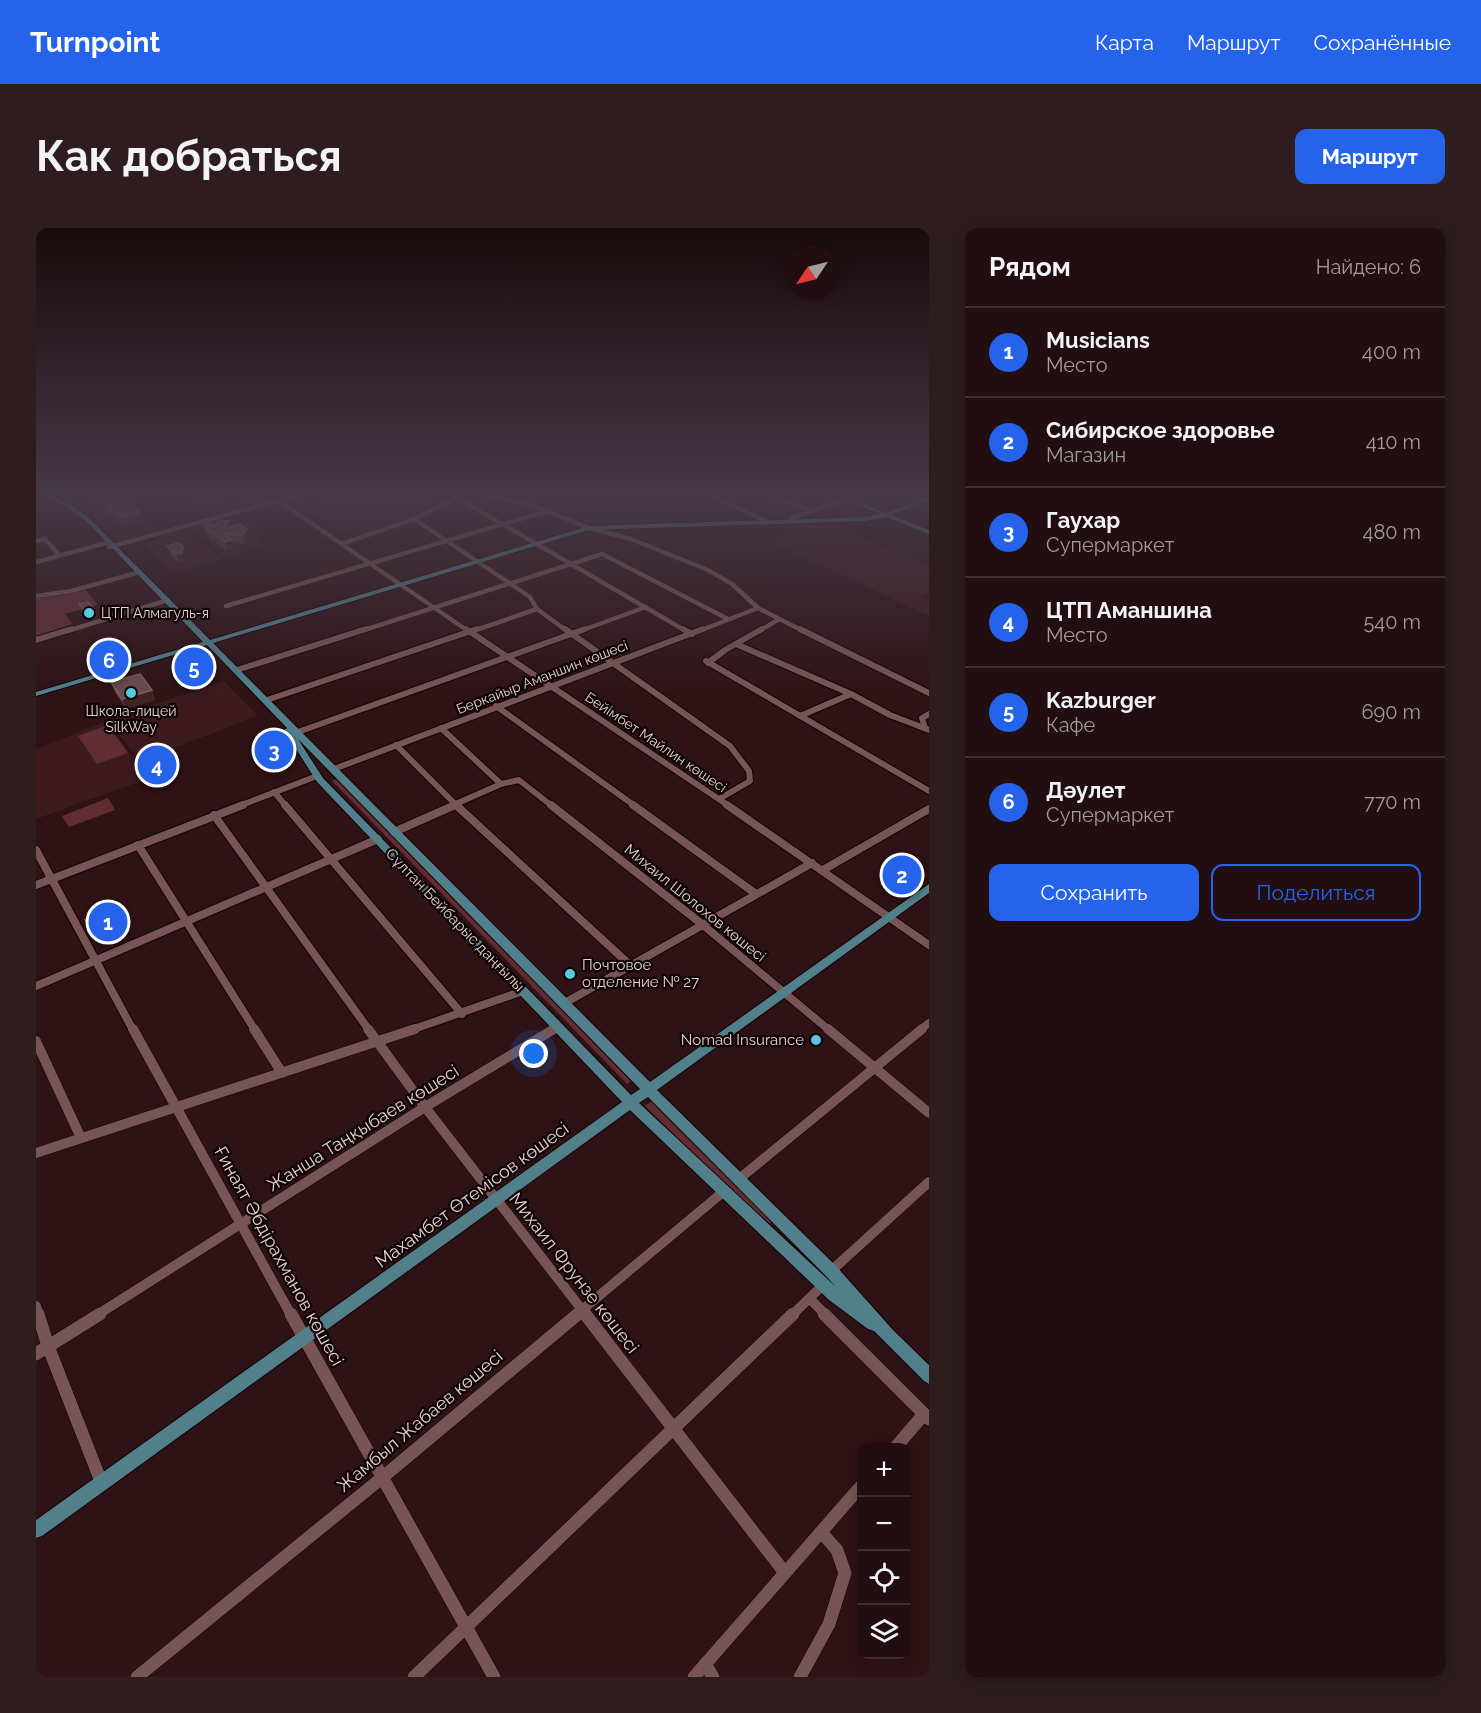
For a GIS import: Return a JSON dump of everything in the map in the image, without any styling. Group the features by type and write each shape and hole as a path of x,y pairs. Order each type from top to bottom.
{"main road":[{"name":"Сұлтан Бейбарыс даңғылы","path":"125,560 292,734 314,771 630,1102 841,1301 888,1335"},
{"path":"36,694 486,560"},
{"path":"207,644 226,638"},
{"name":"Сұлтан Бейбарыс даңғылы","path":"207,644 267,700 324,761 648,1090 831,1270 888,1335 929,1376"},
{"path":"314,771 324,761"},
{"name":"Махамбет Өтемісов көшесі","path":"36,1530 305,1339 929,888"}],"street":[{"name":"Бейімбет Майлин көшесі","path":"363,560 433,609 719,799 929,945"},
{"path":"225,606 389,560"},
{"path":"474,560 530,597 537,609 730,746 749,771 750,781 719,799"},
{"path":"562,560 692,634"},
{"path":"237,670 583,560"},
{"path":"613,560 729,620"},
{"path":"682,560 708,570 732,584 758,608 778,620 929,693"},
{"path":"36,596 71,591 138,573"},
{"path":"36,640 166,601"},
{"path":"298,732 571,632 646,607"},
{"name":"Беркайыр Аманшин көшесі","path":"334,769 758,608"},
{"path":"267,700 537,609"},
{"path":"778,620 707,662 929,791"},
{"path":"736,644 851,694 890,715 927,729"},
{"path":"800,716 851,694"},
{"path":"496,706 756,894"},
{"path":"927,729 922,718 929,714"},
{"path":"394,832 501,784 441,728"},
{"path":"396,745 456,805 630,965"},
{"path":"36,885 274,792 314,771"},
{"name":"Михаил Шолохов көшесі","path":"501,784 519,780 703,925 929,1113"},
{"path":"274,792 462,1014"},
{"path":"823,870 929,809"},
{"name":"Михаил Фрунзе көшесі","path":"214,815 425,1107 785,1573"},
{"path":"36,986 378,839"},
{"path":"138,845 282,1073"},
{"name":"Ғинаят Әбдірахманов көшесі","path":"36,850 175,1107 494,1677"},
{"path":"563,1004 812,863"},
{"path":"36,1153 462,1014 523,991"},
{"path":"739,1179 929,1023"},
{"name":"Жанша Таңқыбаев көшесі","path":"36,1354 425,1107 557,1027"},
{"path":"36,1041 81,1138"},
{"path":"831,1270 929,1182"},
{"name":"Жамбыл Жабаев көшесі","path":"137,1677 382,1477 723,1191"},
{"path":"414,1677 824,1285"},
{"path":"810,1299 926,1417 900,1443"},
{"path":"36,1306 48,1346 102,1484"},
{"path":"694,1677 857,1490"},
{"path":"800,1677 829,1624 845,1573 837,1550 821,1532"},
{"path":"705,1664 713,1677"}],"shaded area":[{"path":"158,560 219,560 186,570 170,571"},
{"path":"809,560 912,560 929,567 929,593 923,596 929,601 929,616"},
{"path":"85,589 98,605 65,614 73,624 36,636 36,598"},
{"path":"224,681 258,716 139,761 108,720"},
{"path":"106,721 147,779 36,819 36,749"},
{"path":"108,725 128,753 97,764 78,736"},
{"path":"337,779 633,1080 627,1084 332,781"},
{"path":"108,798 115,810 69,827 62,816"},
{"path":"652,1101 774,1220 767,1226 645,1106"}],"building":[{"path":"88,602 94,609 85,612 79,604"},
{"path":"140,674 152,690 122,699 111,682"},
{"path":"285,737 290,743 284,745 279,739"},
{"path":"161,752 166,758 149,765 144,758"},
{"path":"120,904 124,911 89,926 85,919"}],"place":[{"name":"ЦТП Алмагуль-я","path":"89,613"},
{"name":"Дәулет","path":"109,660"},
{"name":"Kazburger","path":"194,667"},
{"name":"Школа-лицей SilkWay","path":"131,693"},
{"name":"Гаухар","path":"274,750"},
{"name":"ЦТП Аманшина","path":"157,765"},
{"name":"Сибирское здоровье","path":"902,875"},
{"name":"Musicians","path":"108,922"},
{"name":"Почтовое отделение № 27","path":"570,974"},
{"name":"Nomad Insurance","path":"816,1040"}]}
